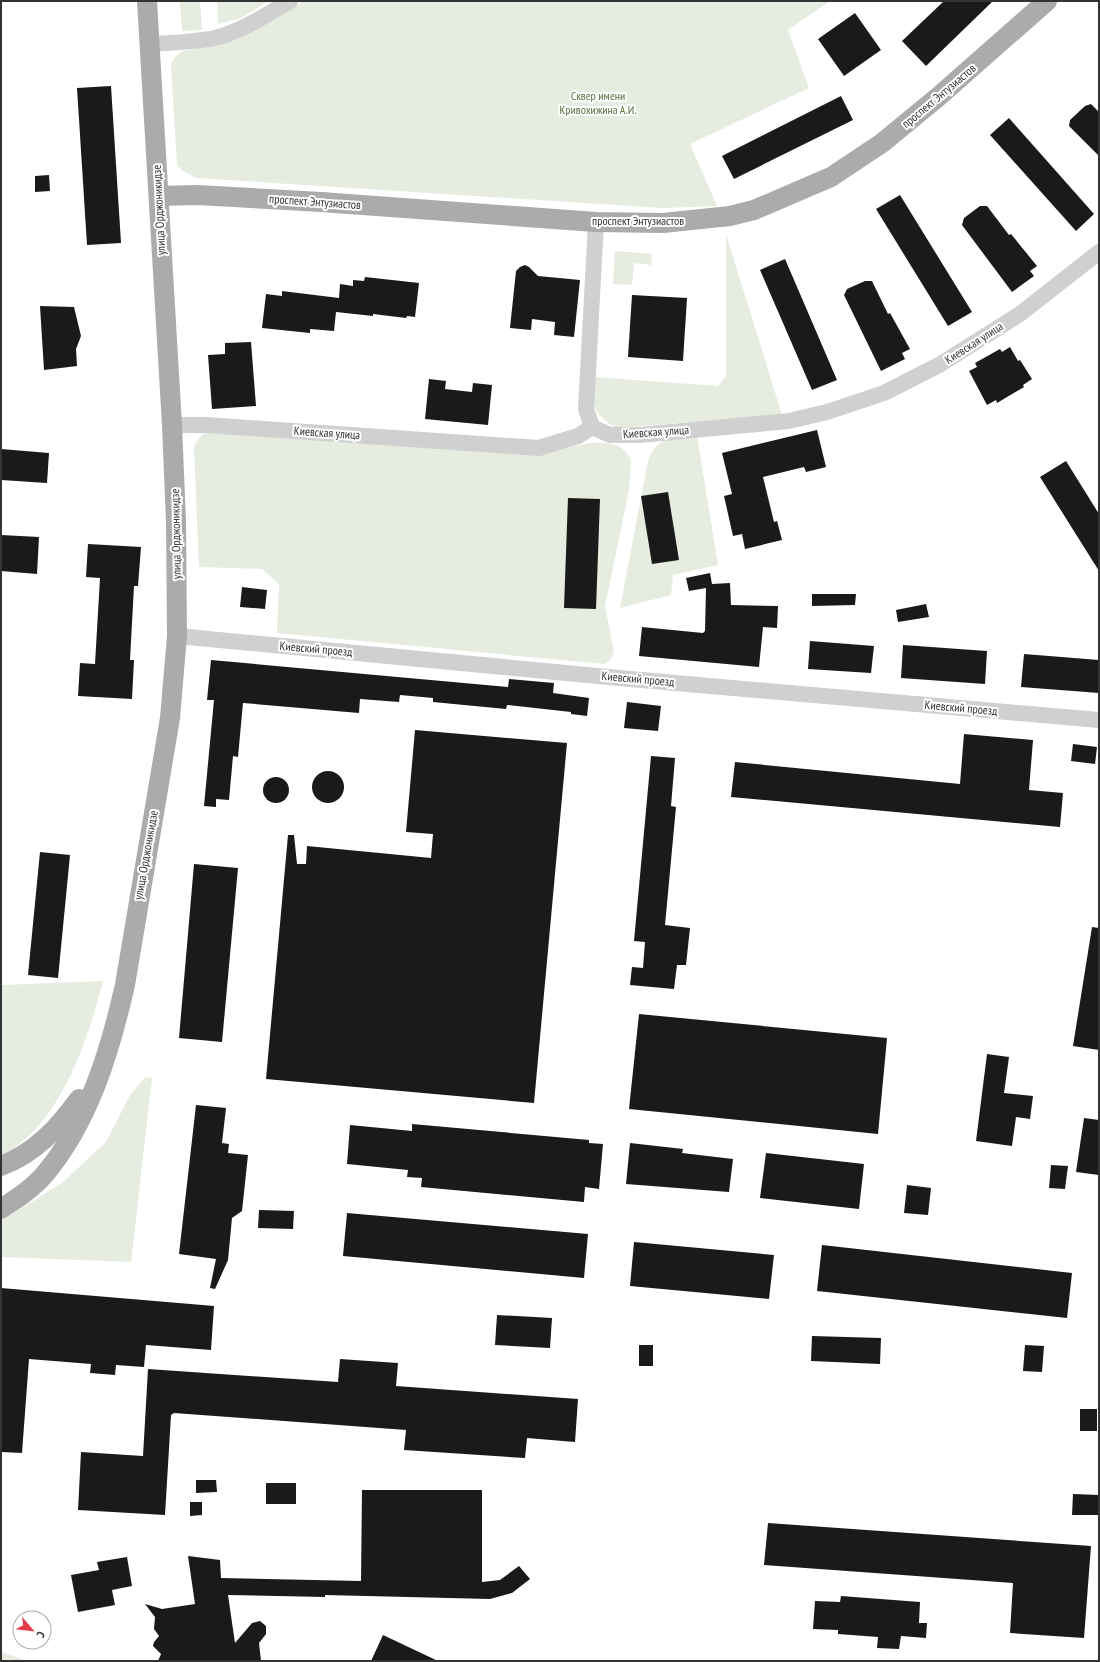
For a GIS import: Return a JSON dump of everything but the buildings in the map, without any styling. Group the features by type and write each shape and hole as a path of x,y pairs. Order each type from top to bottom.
{"main road":[{"name":"улица Орджоникидзе","path":"1,1209 20,1197 43,1176 65,1147 86,1108 104,1060 117,1019 125,985 170,718 178,636 176,521 172,425 147,1"},
{"name":"проспект Энтузиастов","path":"159,196 197,195 321,202 596,222 663,223 730,216 754,210 831,177 882,143 930,104 1047,1"},
{"name":"улица Орджоникидзе","path":"1,1166 12,1162 39,1145 62,1123 82,1096 104,1060"}],"street":[{"path":"150,44 179,43 216,38 249,24 290,1"},
{"path":"592,427 586,409 596,222"},
{"name":"Киевская улица","path":"172,425 207,425 539,448 578,436 592,427 610,435 640,435 789,421 826,412 884,393 940,365 1020,314 1099,252"},
{"name":"Киевский проезд","path":"178,636 612,677 1099,720"}],"green space":[{"path":"180,1 200,1 202,30 182,31"},
{"path":"217,1 269,1 241,18 218,24"},
{"name":"Сквер имени Кривохижина А.И.","path":"303,1 830,1 788,30 809,88 690,144 717,206 663,208 196,178 183,171 177,165 171,64 175,57 181,52 216,43 271,21"},
{"path":"726,234 782,415 616,428 601,417 597,412 593,401 593,377 718,386 726,376"},
{"path":"615,251 652,254 651,265 634,263 632,285 613,284"},
{"path":"208,431 544,455 585,444 607,443 616,445 624,450 631,460 629,490 605,606 614,652 610,660 604,664 277,633 279,584 262,569 199,567 194,446 199,438"},
{"path":"697,436 718,565 673,575 671,595 620,608 648,461 652,452 657,446 667,439"},
{"path":"103,981 80,1055 55,1103 40,1124 22,1142 1,1156 1,985"},
{"path":"145,1077 152,1078 131,1262 1,1257 1,1221 62,1183 106,1142 129,1097"},
{"path":"1,1652 27,1661 1,1661"}]}
